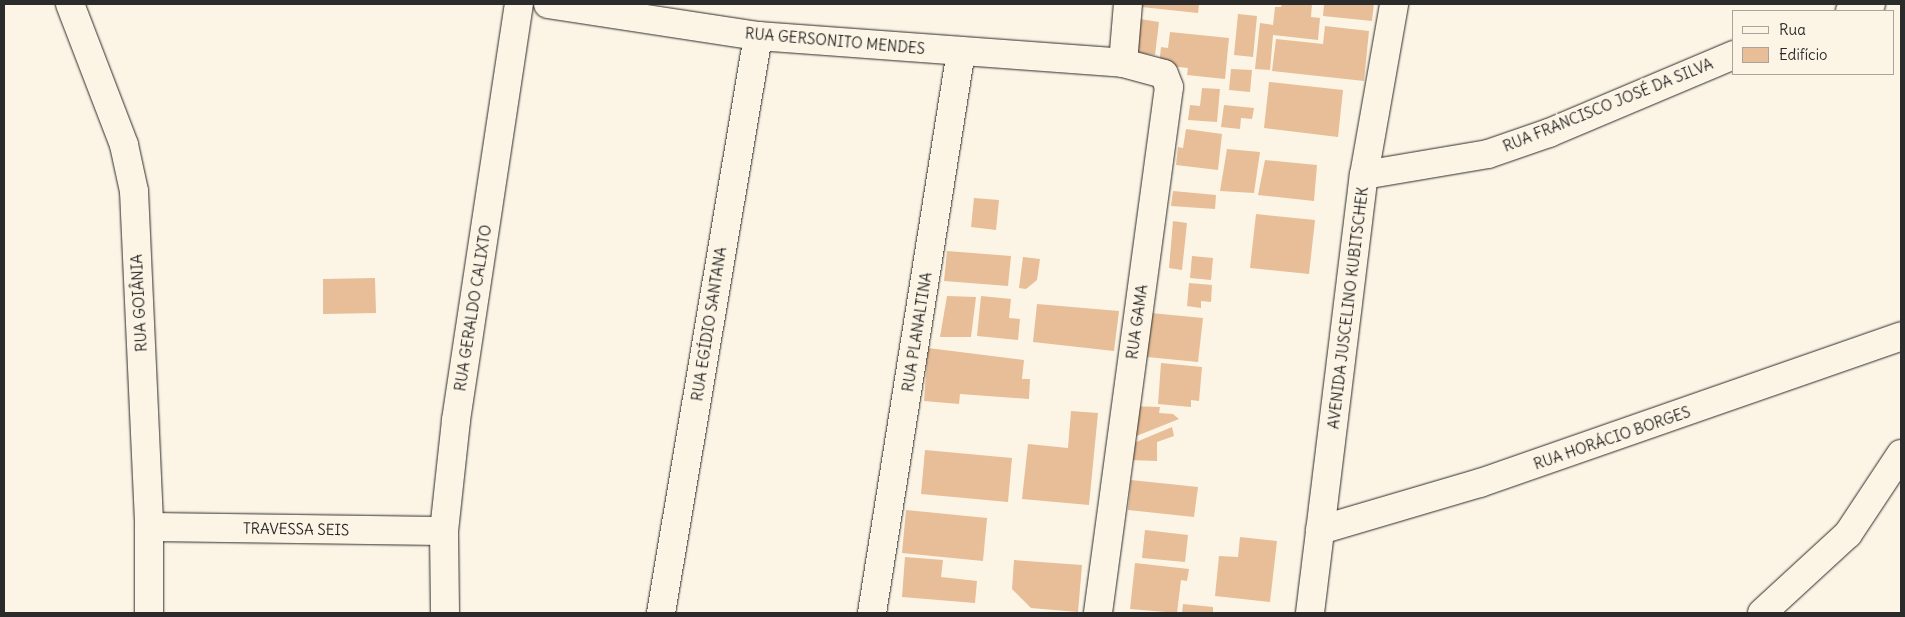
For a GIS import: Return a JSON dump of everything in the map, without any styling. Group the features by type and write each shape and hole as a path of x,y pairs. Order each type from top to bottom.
{"street":[{"name":"RUA GOIÂNIA","path":"70,4 124,145 134,191 149,527 149,613"},
{"name":"RUA GERALDO CALIXTO","path":"445,613 444,531 456,420 519,4"},
{"name":"RUA GERSONITO MENDES","path":"548,4 758,36 1123,63"},
{"path":"1123,63 1128,4"},
{"name":"AVENIDA JUSCELINO KUBITSCHEK","path":"1310,613 1364,175 1394,4"},
{"path":"1853,10 1870,4"},
{"name":"RUA EGÍDIO SANTANA","path":"661,613 732,176 758,36"},
{"name":"RUA PLANALTINA","path":"872,613 961,52"},
{"name":"RUA FRANCISCO JOSÉ DA SILVA","path":"1364,175 1488,154 1549,132 1732,56"},
{"name":"RUA GAMA","path":"1098,613 1169,87 1164,74 1123,63"},
{"name":"RUA HORÁCIO BORGES","path":"1320,530 1480,484 1901,336"},
{"path":"1762,613 1848,534 1901,454"},
{"name":"TRAVESSA SEIS","path":"149,527 444,531"}],"building":[{"path":"1133,4 1199,4 1198,13 1132,6"},
{"path":"1282,4 1312,4 1311,17 1320,18 1318,40 1273,35 1270,70 1255,69 1260,23 1273,25 1275,7 1281,7"},
{"path":"1324,4 1374,4 1372,21 1323,16"},
{"path":"1238,14 1257,16 1253,57 1234,55"},
{"path":"1134,18 1159,22 1155,55 1130,52"},
{"path":"1325,26 1369,31 1364,81 1272,71 1276,39 1323,44"},
{"path":"1170,32 1229,38 1225,79 1187,75 1188,68 1159,65 1161,47 1168,48"},
{"path":"1231,69 1252,70 1250,92 1229,90"},
{"path":"1269,82 1343,90 1338,137 1264,128"},
{"path":"1202,88 1220,89 1217,122 1188,120 1190,105 1200,106"},
{"path":"1224,105 1254,108 1252,119 1241,118 1240,129 1221,127"},
{"path":"1186,129 1222,134 1218,170 1176,165 1178,147 1183,148"},
{"path":"1227,149 1260,152 1254,193 1220,191"},
{"path":"1265,160 1317,165 1314,201 1258,195"},
{"path":"1173,191 1216,195 1215,209 1171,206"},
{"path":"974,198 999,200 996,230 971,227"},
{"path":"1256,214 1315,220 1309,274 1250,268"},
{"path":"1173,221 1187,223 1182,270 1169,268"},
{"path":"947,251 1011,256 1008,286 944,281"},
{"path":"1192,256 1213,258 1211,280 1190,278"},
{"path":"1023,257 1040,259 1037,280 1026,289 1019,288"},
{"path":"375,278 376,313 323,314 323,279"},
{"path":"1189,283 1212,285 1211,302 1201,301 1201,308 1187,306"},
{"path":"947,296 976,297 971,337 940,337"},
{"path":"981,296 1011,299 1009,318 1020,319 1018,340 977,336"},
{"path":"1037,304 1119,311 1114,351 1033,342"},
{"path":"1151,313 1203,318 1198,362 1147,357"},
{"path":"928,348 1024,360 1022,379 1030,379 1029,399 960,394 959,404 924,401"},
{"path":"1161,363 1202,367 1199,401 1191,400 1191,407 1158,404"},
{"path":"1131,406 1160,407 1159,413 1173,414 1179,419 1129,439"},
{"path":"1071,411 1098,413 1089,505 1022,499 1028,444 1068,448"},
{"path":"1172,427 1174,436 1157,442 1157,461 1129,460 1129,445"},
{"path":"925,450 1012,458 1008,502 921,494"},
{"path":"1131,480 1198,487 1194,517 1128,510"},
{"path":"906,510 987,518 983,561 902,553"},
{"path":"1145,530 1188,535 1185,562 1142,558"},
{"path":"1240,537 1277,541 1270,602 1215,596 1219,556 1238,557"},
{"path":"905,557 943,560 941,577 977,581 975,603 902,597"},
{"path":"1014,560 1082,565 1078,612 1031,608 1012,589"},
{"path":"1135,563 1189,569 1187,581 1181,580 1177,613 1130,609"},
{"path":"1183,604 1213,607 1213,613 1182,613"}]}
